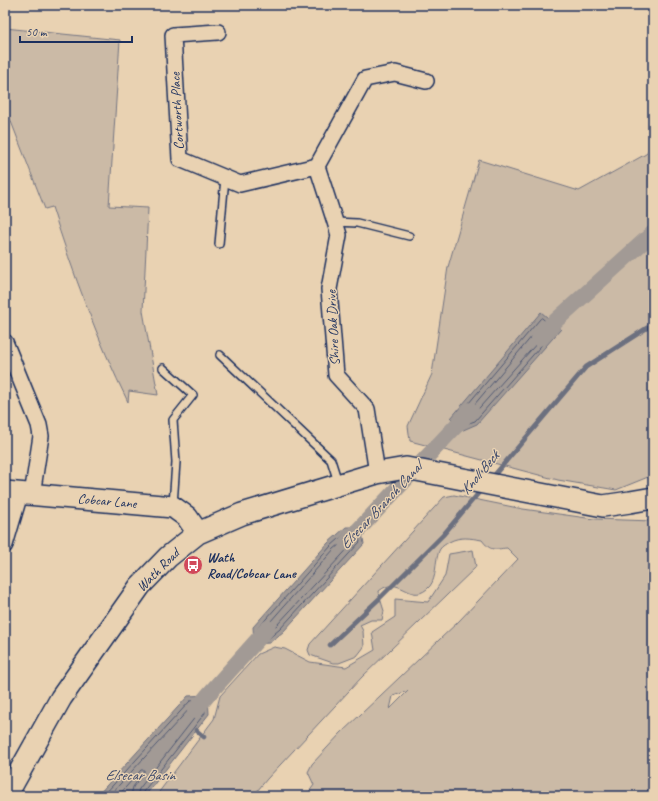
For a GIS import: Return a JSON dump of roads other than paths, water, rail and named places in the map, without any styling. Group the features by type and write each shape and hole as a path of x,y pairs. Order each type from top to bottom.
{"main road":[{"name":"Wath Road","path":"6,796 61,698 140,586 168,557 198,533 242,514 377,473 406,468 603,506 653,498"},
{"name":"Cobcar Lane","path":"19,493 173,507"},
{"path":"173,507 187,517 198,533"}],"street":[{"name":"Cortworth Place","path":"218,32 173,35 180,159 240,184 317,166"},
{"path":"317,166 365,79 395,73 426,81"},
{"name":"Shire Oak Drive","path":"317,166 339,235 329,289 336,375 367,409 377,473"},
{"path":"5,342 39,425 41,436 19,493 5,545"}],"lane":[{"path":"219,244 225,178"},
{"path":"335,222 357,222 409,236"},
{"path":"220,355 330,460 339,484"},
{"path":"163,368 193,395 173,420 176,462 173,507"}],"water":[{"path":"541,312 561,329 477,424 461,431 451,418"},
{"path":"346,527 361,527 364,544 283,632 269,643 254,644 253,627 328,543"},
{"name":"Elsecar Basin","path":"208,695 209,714 145,796 97,796 188,696"}],"waterway":[{"name":"Elsecar Branch Canal","path":"539,338 551,325 653,233"},
{"name":"Knoll Beck","path":"491,479 586,367 653,324"},
{"name":"Elsecar Branch Canal","path":"346,543 471,410"},
{"name":"Knoll Beck","path":"330,645 443,535 482,489"},
{"name":"Elsecar Branch Canal","path":"195,711 268,628"},
{"path":"196,730 204,737"}],"place":[{"name":"Wath Road/Cobcar Lane","path":"193,565"}]}
